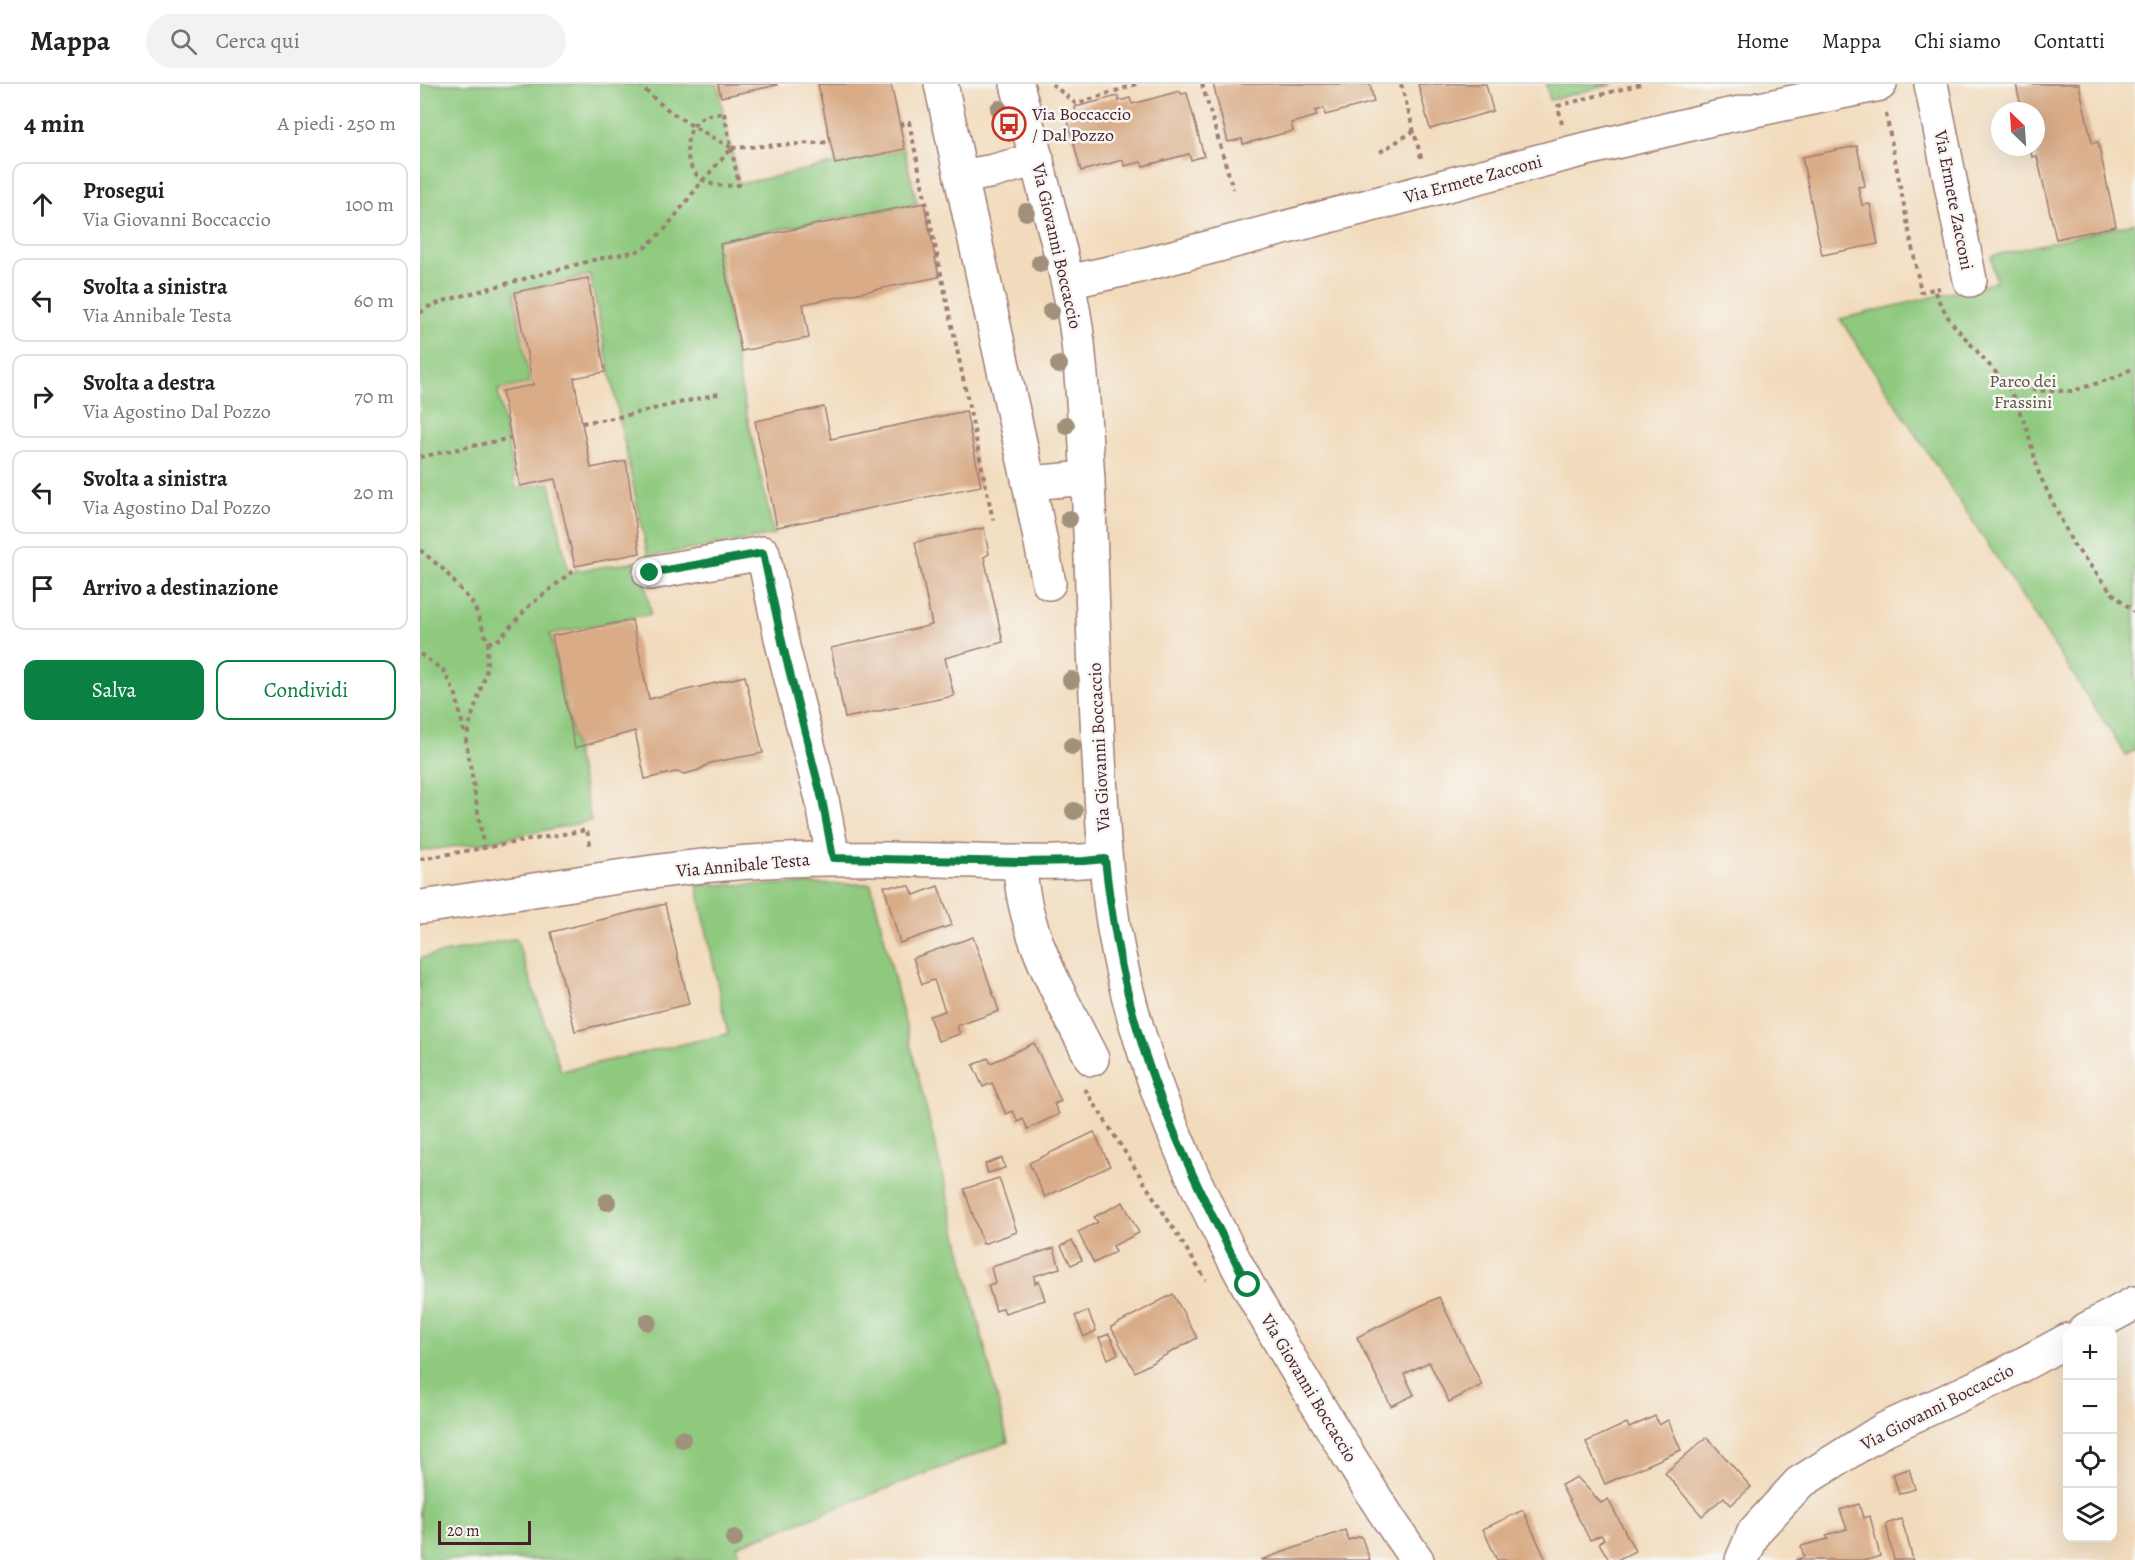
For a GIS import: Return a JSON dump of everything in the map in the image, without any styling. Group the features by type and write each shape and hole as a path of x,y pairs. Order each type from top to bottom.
{"street":[{"path":"941,84 1049,583"},
{"name":"Via Giovanni Boccaccio","path":"1017,84 1068,282 1078,339 1088,478 1095,685 1105,859 1118,949 1144,1051 1190,1170 1270,1325 1380,1506 1417,1560"},
{"name":"Via Ermete Zacconi","path":"1068,282 1131,268 1716,118 1880,84"},
{"name":"Via Ermete Zacconi","path":"1931,84 1970,280"},
{"path":"961,177 1004,169 1036,159"},
{"path":"1029,483 1088,478"},
{"path":"650,573 763,553 766,562 775,648 822,799 833,858"},
{"name":"Via Annibale Testa","path":"420,907 698,866 833,858 1020,862 1105,859"},
{"path":"1020,862 1020,880 1032,929 1056,987 1092,1059"},
{"path":"2092,1326 2135,1303"},
{"name":"Via Giovanni Boccaccio","path":"1742,1560 1754,1532 1799,1483 1885,1429 2003,1375 2063,1342"}],"path":[{"path":"640,84 652,98 693,126 732,148 830,142"},
{"path":"1052,84 1076,104 1137,84"},
{"path":"1202,84 1233,189"},
{"path":"1401,84 1420,149"},
{"path":"1569,154 1558,106 1641,84"},
{"path":"1880,84 1921,292 1970,280"},
{"path":"724,112 739,184 722,187 703,180 695,173 688,158 687,142 693,126 705,116 724,112"},
{"path":"900,125 909,122 993,520"},
{"path":"1380,152 1414,131"},
{"path":"420,313 428,307 447,300 593,260 642,250 665,229 703,180 732,148"},
{"path":"1934,289 1936,298 1951,322 2008,386 2026,426 2040,474 2073,544 2112,593 2135,612"},
{"path":"2008,386 2044,392 2072,391 2117,377 2135,367"},
{"path":"582,423 619,417 722,393"},
{"path":"420,457 511,438"},
{"path":"420,550 444,570 474,605 488,643 486,673 466,741"},
{"path":"488,643 499,639 530,605 577,568"},
{"path":"420,654 443,670 456,695 484,849"},
{"path":"420,859 587,830"},
{"path":"1093,1102 1208,1283"}],"green space":[{"path":"420,84 717,84 739,184 904,149 917,204 717,241 741,389 774,535 648,557 590,275 514,293 530,383 498,390 516,489 550,483 568,572 641,561 651,614 550,634 591,821 482,843 420,851"},
{"path":"1546,84 1613,84 1550,100"},
{"name":"Parco dei Frassini","path":"2135,223 2135,750 2126,755 1840,319 1996,282 1991,256"},
{"path":"871,884 1008,1442 737,1546 740,1560 420,1560 420,958 516,938 561,1071 728,1034 697,885"}],"building":[{"path":"718,84 776,84 777,85 721,97"},
{"path":"818,84 891,84 905,149 835,164"},
{"path":"1213,84 1370,84 1374,102 1325,115 1324,108 1315,111 1317,116 1291,123 1293,131 1243,144 1242,139 1228,142"},
{"path":"1418,84 1486,84 1493,111 1430,129"},
{"path":"2016,84 2079,84 2092,143 2098,142 2116,226 2056,239 2037,156 2045,156 2045,102 2020,102"},
{"path":"1180,91 1181,94 1187,93 1204,156 1191,160 1189,154 1143,166 1141,162 1124,166 1123,160 1081,171 1067,117 1076,114 1075,107 1118,96 1119,101 1130,98 1132,104"},
{"path":"1857,146 1865,186 1858,187 1862,205 1870,204 1878,244 1822,255 1802,157"},
{"path":"924,203 939,277 803,304 809,338 741,351 720,244"},
{"path":"588,278 605,372 574,378 582,423 591,468 626,461 640,553 575,566 555,479 520,486 502,391 533,385 515,292"},
{"path":"824,407 831,439 966,411 981,486 777,527 755,421"},
{"path":"984,528 989,554 984,557 1003,642 945,658 954,696 845,718 831,648 932,625 915,542"},
{"path":"632,620 649,699 745,676 763,753 710,763 699,770 685,774 676,772 645,779 635,731 575,748 552,636"},
{"path":"884,886 910,886 914,895 938,886 952,925 900,943"},
{"path":"665,904 689,1004 575,1031 551,932"},
{"path":"973,937 999,1011 957,1026 960,1034 938,1041 929,1016 945,1011 934,980 922,984 913,958"},
{"path":"1034,1043 1061,1101 1054,1104 1059,1114 1028,1129 1023,1119 1018,1122 1013,1111 1006,1114 992,1083 983,1087 973,1065 988,1058 991,1063"},
{"path":"1094,1132 1110,1166 1045,1197 1029,1163"},
{"path":"1002,1158 1005,1168 988,1173 985,1164"},
{"path":"999,1178 1017,1232 983,1244 964,1189"},
{"path":"1123,1202 1139,1233 1113,1246 1115,1252 1094,1263 1078,1232 1098,1222 1094,1217"},
{"path":"1072,1240 1082,1260 1071,1265 1061,1246"},
{"path":"1054,1248 1060,1268 1034,1276 1035,1283 1039,1281 1045,1300 1005,1313 1003,1308 996,1311 988,1285 995,1283 991,1267"},
{"path":"1173,1294 1197,1338 1135,1372 1111,1327"},
{"path":"1439,1297 1482,1385 1449,1402 1429,1362 1404,1374 1414,1395 1391,1406 1357,1337"},
{"path":"1088,1311 1096,1331 1084,1337 1075,1316"},
{"path":"1109,1334 1118,1354 1108,1359 1099,1338"},
{"path":"1655,1416 1659,1425 1668,1420 1681,1450 1605,1484 1586,1442 1627,1423 1629,1428"},
{"path":"1707,1437 1751,1487 1731,1505 1724,1497 1702,1516 1665,1473"},
{"path":"1909,1469 1915,1489 1899,1494 1893,1474"},
{"path":"1577,1477 1601,1503 1608,1499 1635,1551 1617,1560 1609,1560 1599,1543 1604,1539 1601,1535 1590,1540 1561,1485"},
{"path":"1859,1504 1863,1518 1870,1516 1880,1556 1868,1560 1795,1560 1804,1557 1801,1546 1828,1539 1826,1535 1847,1529 1840,1510"},
{"path":"1523,1510 1546,1560 1497,1560 1483,1529"},
{"path":"1901,1519 1913,1560 1894,1560 1886,1524"},
{"path":"1345,1530 1348,1540 1361,1536 1370,1560 1261,1560"}],"place":[{"name":"Via Boccaccio / Dal Pozzo","path":"1009,124"}],"route":[{"path":"650,573 763,553 783,646 822,799 833,858 1020,862 1105,859 1114,930 1144,1051 1190,1170 1248,1285"}]}
